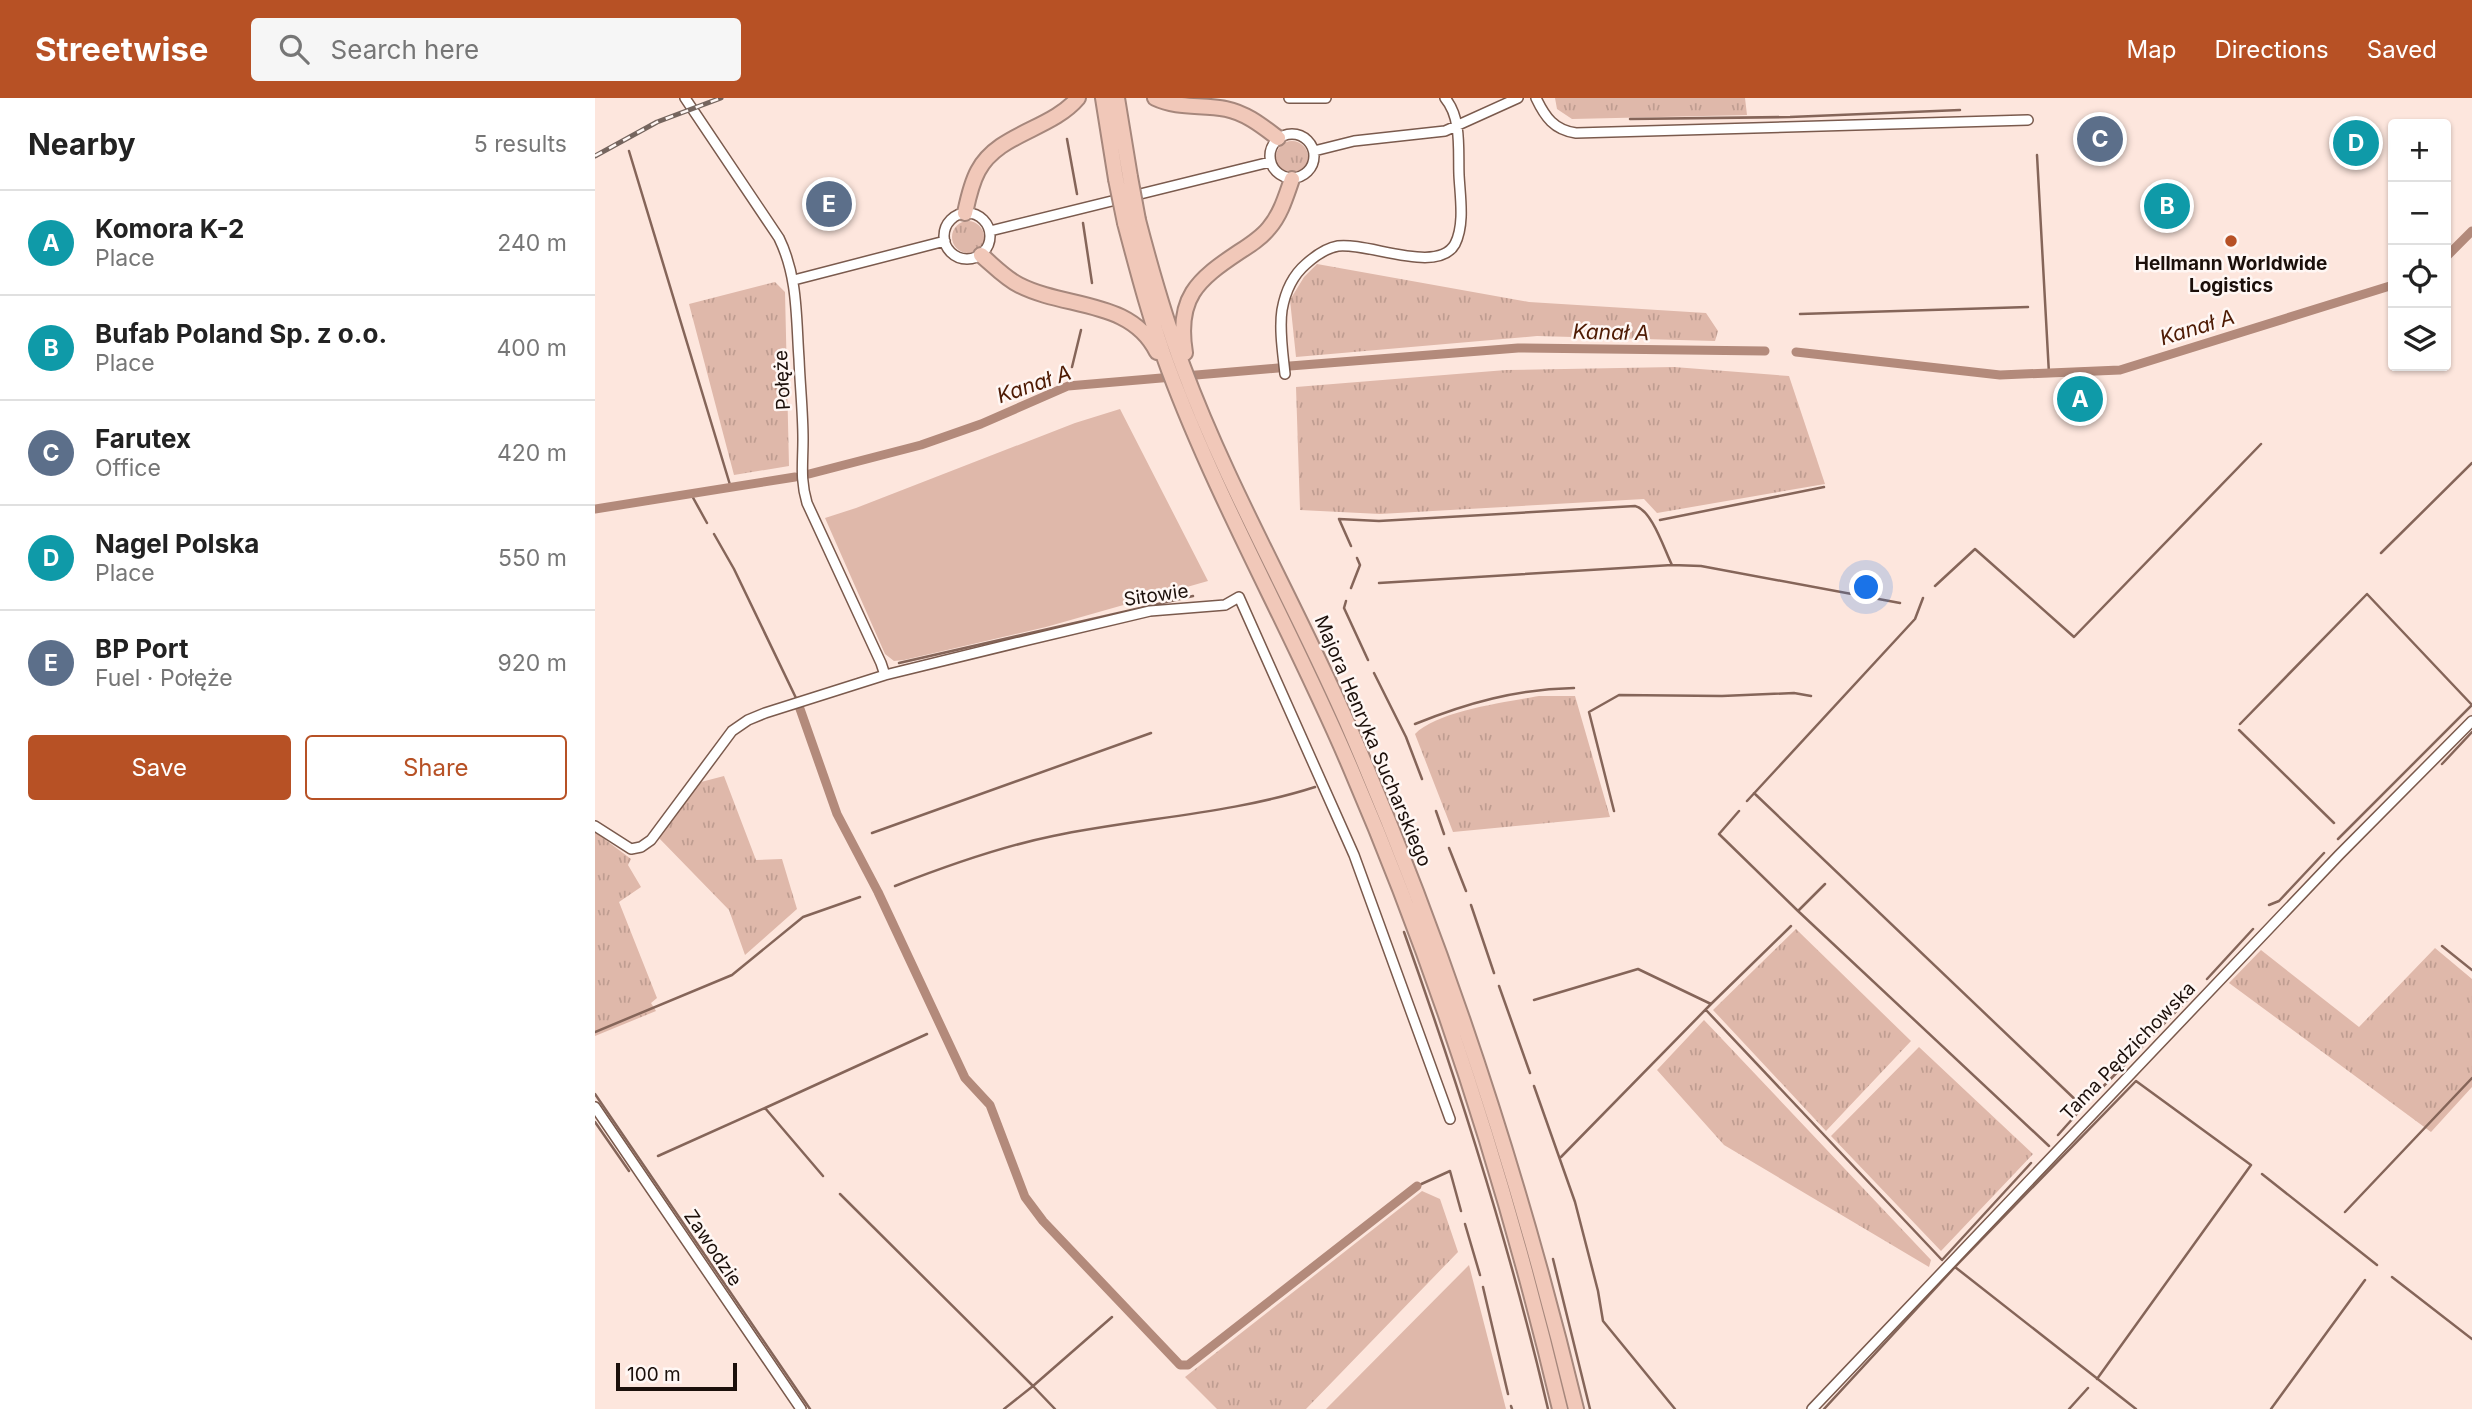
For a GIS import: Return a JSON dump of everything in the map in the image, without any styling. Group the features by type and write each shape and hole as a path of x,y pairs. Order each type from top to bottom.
{"highway":[{"path":"965,213 978,170 991,154 1064,112 1078,98"},
{"name":"Majora Henryka Sucharskiego","path":"1103,98 1167,367 1186,413 1314,683 1381,840 1417,933 1461,1055 1496,1168 1528,1280 1560,1409"},
{"name":"Majora Henryka Sucharskiego","path":"1117,98 1123,178"},
{"path":"1155,98 1177,106 1233,110 1249,117 1278,138"},
{"path":"1183,368 1186,358 1182,323 1193,290 1207,274 1268,229 1280,211 1292,179"},
{"name":"Majora Henryka Sucharskiego","path":"1132,222 1153,275 1183,368 1345,719 1387,816 1445,968 1514,1176 1576,1409"},
{"path":"981,255 1019,285 1112,312 1132,322 1145,334 1167,367"}],"street":[{"name":"Połęże","path":"685,98 789,257 797,307 803,441 802,486 807,503 885,675"},
{"path":"1289,98 1326,98"},
{"path":"1285,374 1281,314 1286,293 1299,270 1317,255 1334,247 1352,245 1415,257 1437,257 1447,253 1455,244 1461,212 1457,128 1454,112 1445,98"},
{"path":"1314,151 1354,141 1428,135 1457,128 1518,98"},
{"path":"1536,98 1544,114 1554,125 1567,132 1576,133 2028,120"},
{"path":"1285,135 1300,135 1314,151 1311,168 1303,176 1292,179 1276,172 1270,162 1272,146 1278,138 1285,135"},
{"path":"990,231 1270,162"},
{"path":"965,213 981,218 990,231 990,242 981,255 972,259 962,259 949,251 945,242 945,230 950,220 965,213"},
{"path":"794,280 945,242"},
{"name":"Sitowie","path":"595,826 631,849 641,847 651,839 732,731 765,713 885,675 1122,617 1150,611 1225,605 1239,597 1354,855 1450,1119"},
{"name":"Tama Pędzichowska","path":"1812,1409 2330,864 2472,721"},
{"name":"Zawodzie","path":"595,1107 801,1409"}],"green space":[{"path":"1555,98 1745,98 1747,115 1572,119 1557,109"},
{"path":"1292,141 1303,146 1308,157 1303,168 1292,173 1281,168 1276,157 1281,146"},
{"path":"968,221 979,226 984,237 979,248 968,253 957,248 952,237 957,226"},
{"path":"1317,264 1529,302 1706,313 1718,331 1715,341 1537,336 1296,357 1290,300 1304,277"},
{"path":"775,282 785,292 789,466 734,475 689,304"},
{"path":"1674,367 1789,376 1825,484 1657,513 1644,499 1380,514 1300,510 1296,387 1506,370"},
{"path":"1120,409 1208,581 1046,627 904,660 894,661 885,654 825,518 1075,423"},
{"path":"1539,696 1575,696 1610,817 1453,832 1415,734 1425,726 1455,713"},
{"path":"724,776 756,860 782,859 797,909 745,955 729,910 657,836 701,782"},
{"path":"595,832 631,859 628,865 641,887 619,902 657,998 651,1003 656,1011 595,1036"},
{"path":"1796,929 1911,1041 1826,1131 1713,1010"},
{"path":"2435,948 2472,979 2472,1087 2431,1132 2229,983 2261,950 2359,1027"},
{"path":"1704,1020 1931,1260 1929,1267 1724,1145 1657,1070"},
{"path":"1919,1047 2033,1154 1941,1251 1831,1136"},
{"path":"1422,1191 1440,1199 1458,1252 1306,1409 1217,1409 1185,1377"},
{"path":"1469,1265 1506,1409 1326,1409"}],"waterway":[{"path":"1630,119 1790,117 1960,110"},
{"path":"1067,139 1077,194"},
{"path":"629,151 731,488"},
{"path":"2037,155 2049,374"},
{"path":"1083,223 1092,283"},
{"name":"Kanał A","path":"2451,252 2472,231"},
{"name":"Kanał A","path":"1796,352 2000,375 2120,370 2388,287"},
{"path":"1800,314 2028,307"},
{"path":"1072,367 1081,330"},
{"name":"Kanał A","path":"1290,366 1518,348 1765,351"},
{"name":"Kanał A","path":"809,474 921,445 981,424 1068,386 1278,368"},
{"name":"Kanał A","path":"1068,386 1070,378"},
{"path":"1935,586 1975,549 2074,637 2261,444"},
{"path":"2381,553 2472,463"},
{"name":"Kanał A","path":"595,509 795,477"},
{"path":"1660,520 1824,487"},
{"path":"691,494 707,523"},
{"path":"1351,546 1339,519 1379,521 1635,506 1652,522 1672,565"},
{"path":"714,534 734,569 796,698"},
{"path":"1351,588 1360,565 1357,558"},
{"path":"1379,583 1672,565 1701,566 1900,603"},
{"path":"2240,724 2367,594 2472,705"},
{"path":"899,663 1193,596"},
{"path":"1747,801 1915,619 1923,598"},
{"path":"1346,601 1344,608 1368,660"},
{"path":"1374,673 1406,737 1422,779"},
{"path":"1415,724 1493,698 1532,691 1574,688"},
{"path":"1614,811 1589,712 1619,695 1722,696 1794,693 1811,696"},
{"path":"2338,839 2472,705"},
{"path":"799,706 837,814 878,892 965,1078 990,1105 1025,1197 1043,1221 1180,1365 1188,1365 1417,1186"},
{"path":"2239,730 2334,823"},
{"path":"2442,764 2472,732"},
{"path":"872,833 1151,733"},
{"path":"895,886 1033,840 1251,804 1315,787"},
{"path":"1754,793 2083,1107 2142,1047"},
{"path":"1436,811 1444,834"},
{"path":"1739,811 1719,834 1798,911 1825,884"},
{"path":"1449,848 1466,891"},
{"path":"2269,905 2279,901 2324,853"},
{"path":"595,1032 732,975 803,917 860,897"},
{"path":"1471,905 1494,973"},
{"path":"1798,911 2049,1146"},
{"path":"1711,1004 1791,926"},
{"path":"2207,979 2253,929"},
{"path":"1404,932 1483,1168 1548,1409"},
{"path":"2442,946 2472,970"},
{"path":"1534,1000 1638,969 1711,1004 1561,1157"},
{"path":"1499,986 1530,1073"},
{"path":"2153,1035 2192,995"},
{"path":"1706,1010 1942,1260 2031,1163"},
{"path":"765,1108 927,1034"},
{"path":"2345,1212 2472,1078"},
{"path":"1955,1267 2136,1081 2251,1165 2097,1379"},
{"path":"1534,1086 1575,1202 1603,1321 1675,1409"},
{"path":"595,1094 810,1409"},
{"path":"2058,1135 2083,1107"},
{"path":"658,1156 765,1108 823,1176"},
{"path":"595,1122 629,1171"},
{"path":"1417,1186 1450,1171 1461,1211"},
{"path":"2262,1174 2377,1265"},
{"path":"840,1194 1033,1386 1004,1409"},
{"path":"1465,1224 1480,1275"},
{"path":"1553,1259 1590,1409"},
{"path":"1824,1409 1955,1267 2136,1409"},
{"path":"2392,1277 2472,1339"},
{"path":"2271,1409 2365,1280"},
{"path":"1483,1287 1508,1394"},
{"path":"1055,1409 1033,1386 1112,1317"},
{"path":"2069,1409 2088,1388"}],"railway":[{"path":"595,156 657,122 721,98"}],"place":[{"name":"Farutex","path":"2100,139"},
{"name":"Nagel Polska","path":"2356,143"},
{"name":"BP Port","path":"829,204"},
{"name":"Bufab Poland Sp. z o.o.","path":"2167,206"},
{"name":"Hellmann Worldwide Logistics","path":"2231,241"},
{"name":"Komora K-2","path":"2080,399"}]}
